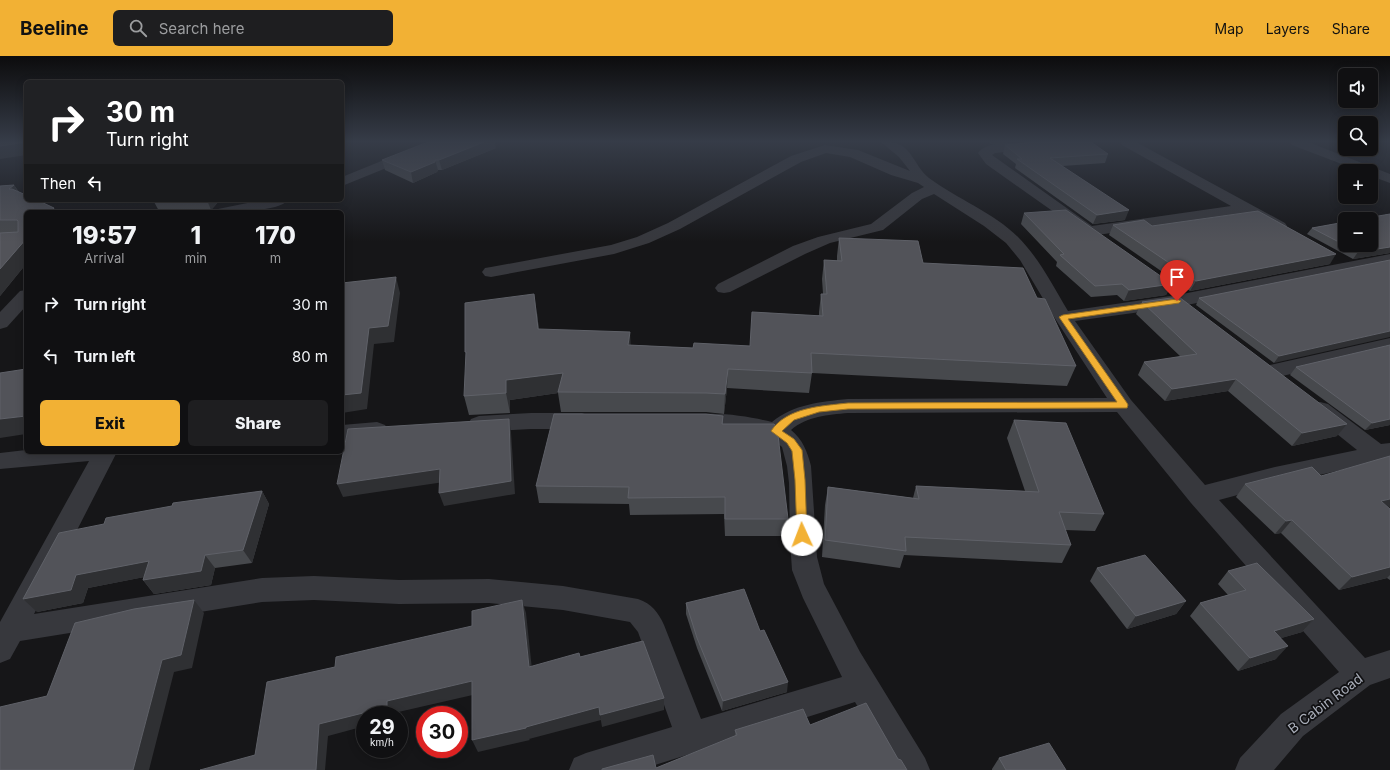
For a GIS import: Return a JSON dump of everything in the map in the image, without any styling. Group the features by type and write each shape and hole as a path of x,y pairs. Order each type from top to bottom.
{"street":[{"path":"344,181 356,175"},
{"path":"491,272 614,249 643,240 674,226 766,175"},
{"path":"905,175 929,184 990,223 1012,240 1027,258 1063,317 1123,405 1200,496 1360,674"},
{"path":"922,175 929,184"},
{"path":"1011,175 1110,245"},
{"path":"1188,175 1292,234"},
{"path":"724,288 799,250 824,240 877,228 917,196 929,184"},
{"path":"233,210 273,202"},
{"path":"1091,231 1246,208"},
{"path":"1332,256 1351,267"},
{"path":"1063,317 1181,300 1390,259"},
{"path":"0,323 24,297"},
{"path":"1384,452 1264,367 1390,344"},
{"path":"776,431 791,418 818,409 848,406 1123,405"},
{"path":"460,425 531,421 602,421"},
{"path":"674,422 706,422 755,426 776,431 791,441 797,450 800,480 802,548 812,589 839,643 913,770"},
{"path":"344,433 399,429"},
{"path":"1200,496 1275,476 1384,452"},
{"path":"0,461 72,454"},
{"path":"5,640 104,454"},
{"path":"5,640 262,590 314,588 399,592 489,591 564,598 638,611 650,625 692,737"},
{"name":"B Cabin Road","path":"1252,770 1292,725 1360,674 1390,664"},
{"path":"586,770 863,685"}],"building":[{"path":"1040,175 1076,175 1129,210 1097,215"},
{"path":"14,185 9,189 24,194 24,202 41,202 54,208 52,210 24,210 24,241 0,269 0,233 18,232 18,221 0,220 0,186"},
{"path":"1066,210 1172,284 1129,290 1122,284 1095,286 1060,255 1064,254 1024,213"},
{"path":"1258,211 1336,254 1196,281 1113,225 1144,220 1152,226"},
{"path":"1390,214 1390,247 1378,249 1378,216"},
{"path":"1338,223 1338,242 1312,228"},
{"path":"839,238 918,241 923,263 1023,268 1037,298 1045,299 1076,366 811,353 812,373 728,369 725,394 558,392 563,373 506,380 506,393 464,396 466,352 465,303 534,294 538,329 630,332 628,345 693,348 694,343 750,346 752,312 823,316 821,294 827,294 824,260 842,261"},
{"path":"1390,260 1390,331 1279,356 1199,298"},
{"path":"396,277 388,326 369,328 361,393 344,395 344,283"},
{"path":"1179,297 1347,424 1302,433 1236,379 1172,389 1144,362 1197,354 1142,302"},
{"path":"1390,345 1390,419 1372,423 1296,367"},
{"path":"24,369 24,416 0,419 0,373"},
{"path":"554,414 706,414 723,416 722,424 774,424 777,427 788,519 725,519 725,497 628,498 629,487 536,486"},
{"path":"509,419 511,481 439,493 440,469 337,484 348,429"},
{"path":"1014,420 1066,423 1104,514 1059,512 1071,545 905,537 906,551 825,540 828,487 919,499 916,486 1039,492"},
{"path":"1390,456 1390,499 1381,501 1390,509 1390,567 1352,577 1292,520 1286,521 1245,484 1312,467 1321,476"},
{"path":"262,491 243,550 205,555 201,571 143,580 149,561 76,575 71,590 23,599 59,533 104,524 106,518 172,506 173,503"},
{"path":"1145,555 1186,601 1136,616 1097,568"},
{"path":"1257,563 1314,619 1274,631 1288,646 1250,658 1200,603 1246,590 1228,571"},
{"path":"744,589 760,631 764,630 788,682 723,701 697,638 686,603"},
{"path":"194,600 181,655 162,660 133,770 0,770 0,707 47,696 75,623 134,609"},
{"path":"522,600 529,667 579,653 580,657 643,641 664,698 600,715 599,707 526,728 472,740 472,681 387,701 387,706 356,706 356,715 319,724 316,770 200,770 255,755 267,682 335,667 336,657 472,626 472,611"},
{"path":"866,703 898,759 901,760 907,770 602,770 653,755 656,768 737,735 735,730 803,709 810,725"},
{"path":"1049,743 1066,770 1006,770 999,758"}],"route":[{"path":"802,535 800,480 797,450 791,441 776,431 791,418 818,409 848,406 1123,405 1063,317 1177,301"}]}
